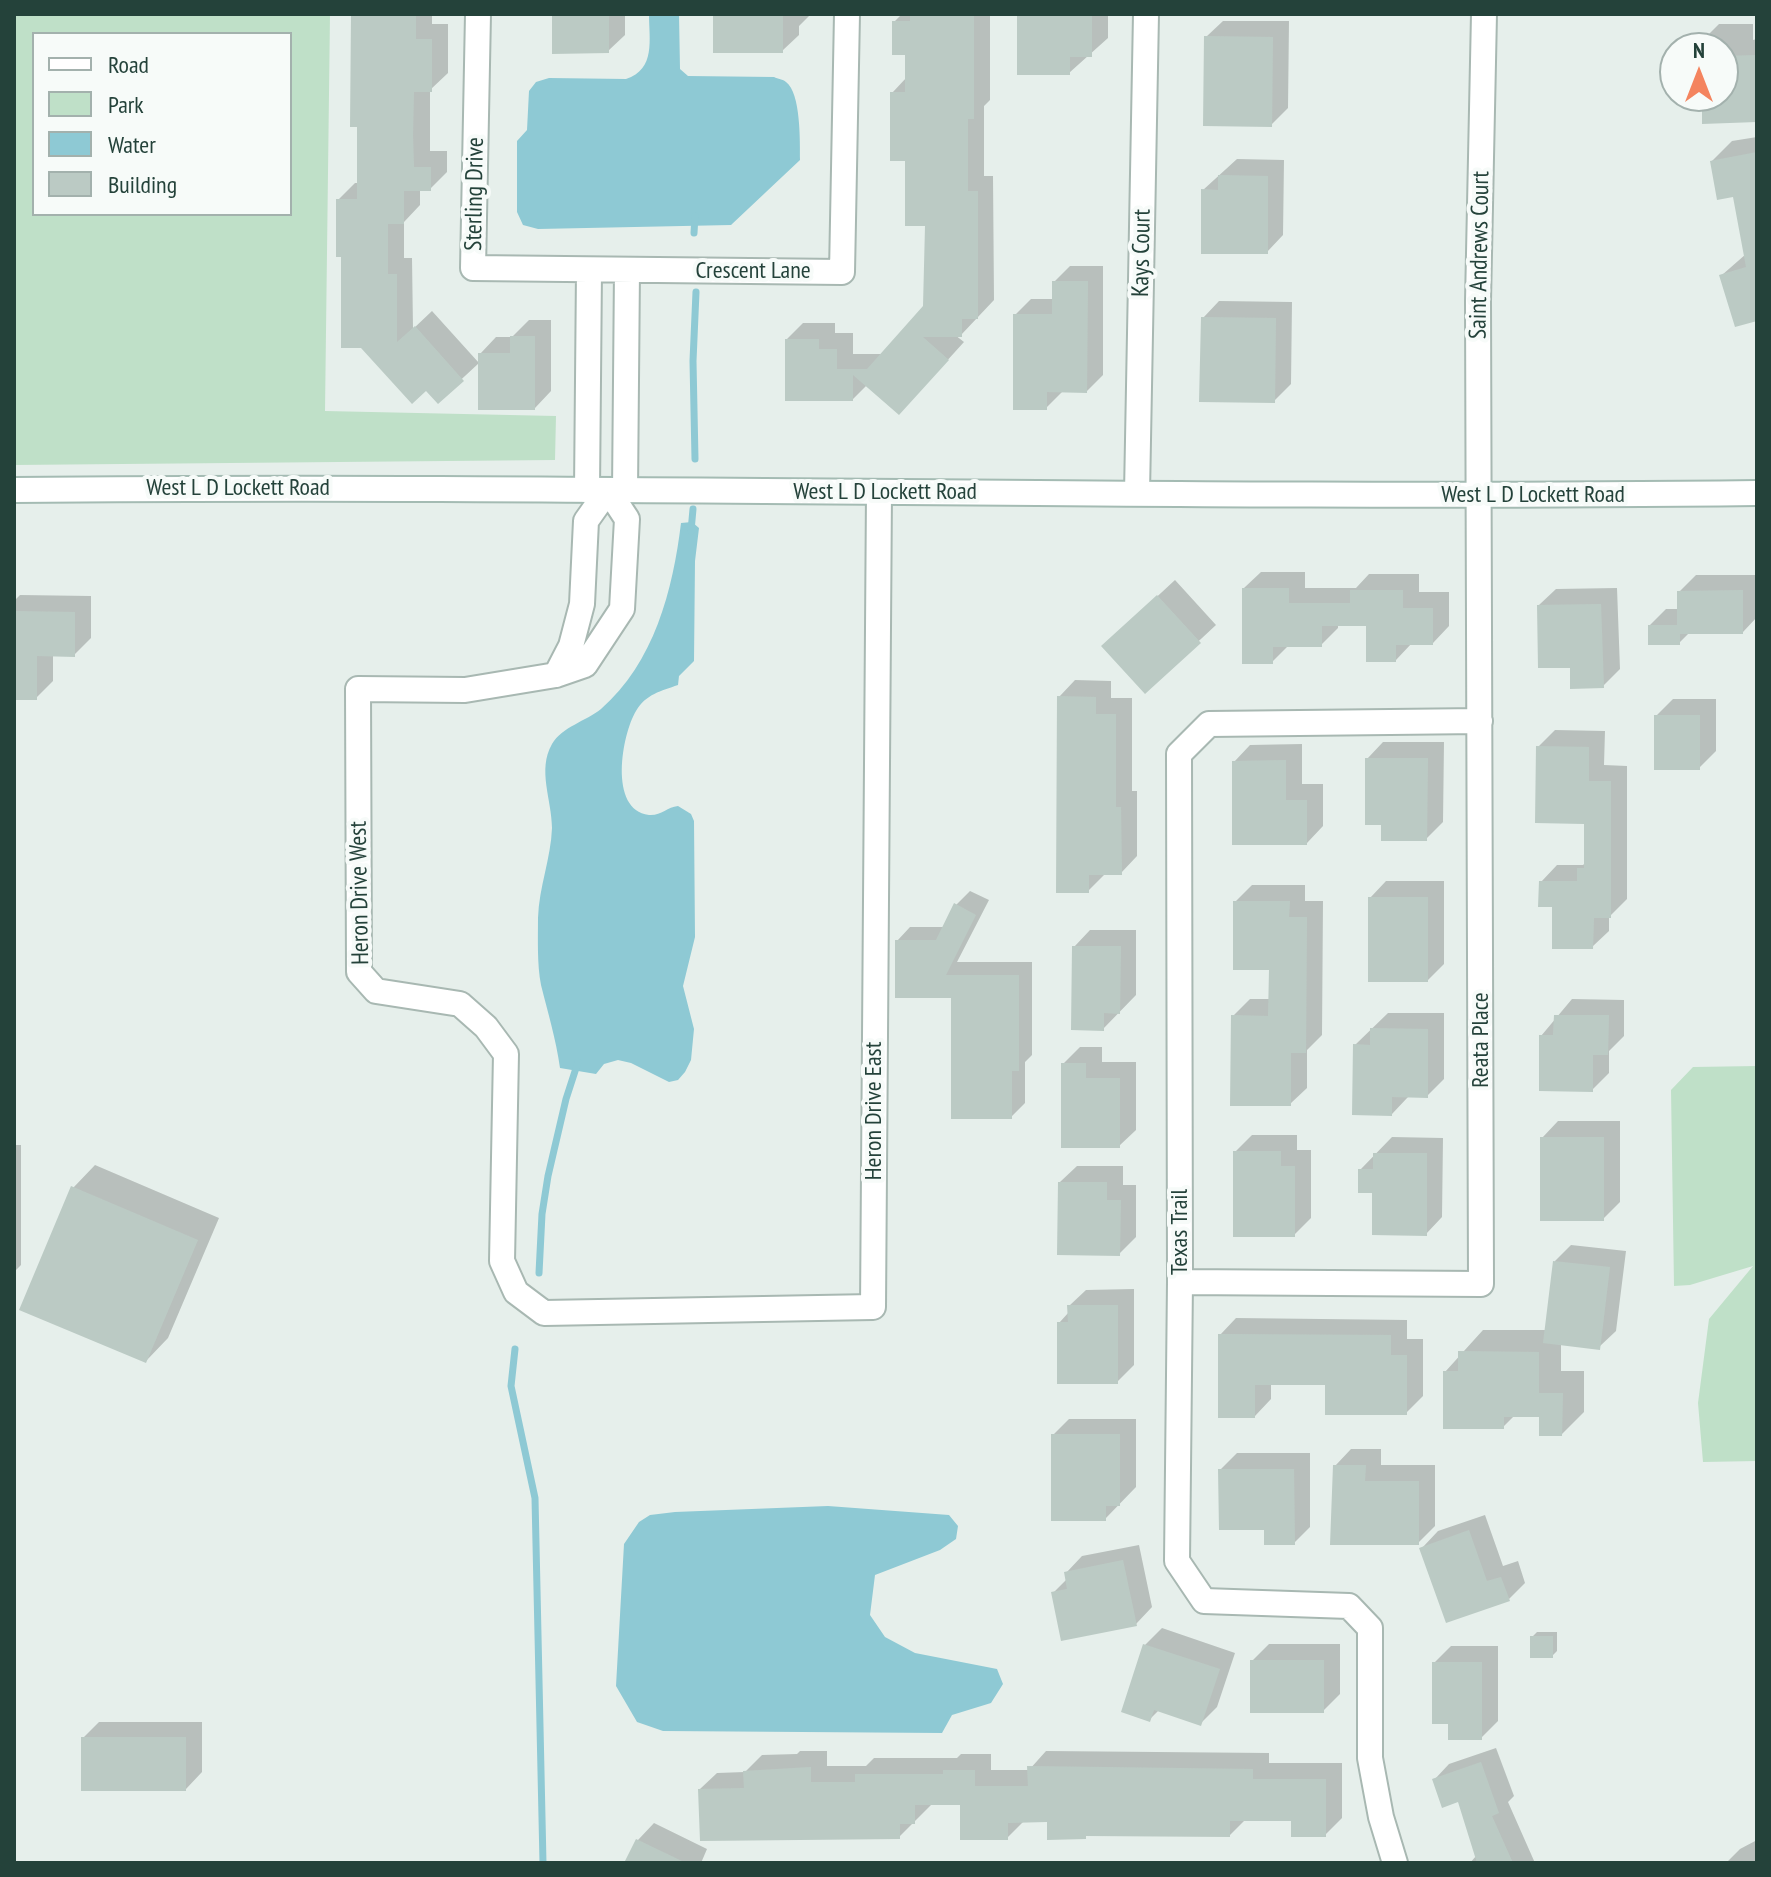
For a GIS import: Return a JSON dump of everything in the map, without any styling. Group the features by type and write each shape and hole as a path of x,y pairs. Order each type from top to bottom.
{"street":[{"name":"Sterling Drive","path":"478,14 473,268 627,270"},
{"name":"Crescent Lane","path":"627,270 842,272 847,14"},
{"name":"Kays Court","path":"1137,493 1146,14"},
{"name":"Saint Andrews Court","path":"1480,497 1478,301 1484,14"},
{"path":"589,270 607,490"},
{"path":"556,675 571,646 582,604 586,521 607,490 627,270"},
{"name":"West L D Lockett Road","path":"14,490 319,487 1480,497 1757,493"},
{"name":"Heron Drive West","path":"516,1292 502,1261 506,1054 486,1027 460,1004 376,991 359,972 358,689 465,690 556,675 585,665 622,609 627,519 607,490"},
{"name":"Heron Drive East","path":"516,1292 544,1313 873,1307 879,492"},
{"name":"Reata Place","path":"1180,1282 1481,1284 1480,497"},
{"name":"Texas Trail","path":"1395,1863 1381,1817 1370,1758 1370,1628 1349,1606 1204,1601 1177,1561 1179,754 1209,724 1480,721"}],"green space":[{"path":"14,14 330,14 325,411 556,416 555,460 14,465"},
{"path":"1757,1066 1757,1461 1703,1462 1698,1403 1709,1319 1753,1266 1690,1285 1674,1286 1671,1090 1693,1067"}],"water":[{"path":"649,14 679,14 680,69 688,76 774,77 786,82 795,96 797,107 800,160 731,225 538,229 523,225 517,212 517,141 527,130 529,91 536,82 549,78 626,79 636,74 649,52"},
{"path":"692,522 699,528 695,561 694,661 679,676 678,685 649,697 636,711 626,736 622,770 623,786 636,810 653,815 678,806 691,814 694,821 695,937 683,986 694,1029 691,1060 678,1080 669,1082 618,1060 604,1064 596,1074 560,1068 538,960 539,906 552,828 545,775 548,754 556,738 601,709 635,670 658,624 666,599 681,523"},
{"path":"828,1506 949,1515 958,1526 956,1539 940,1550 875,1575 870,1615 885,1637 915,1653 997,1669 1003,1684 991,1703 952,1715 942,1733 663,1731 637,1722 616,1686 624,1544 639,1522 650,1515 675,1512"}],"building":[{"path":"351,14 416,14 416,39 432,39 432,92 414,92 413,135 414,167 431,167 431,191 404,191 404,224 388,224 388,274 397,274 397,342 415,326 464,381 438,404 426,391 412,404 361,348 341,348 341,257 336,257 336,199 357,199 357,127 350,127"},
{"path":"552,14 609,14 609,53 552,54"},
{"path":"713,14 783,14 783,53 713,53"},
{"path":"910,14 974,14 974,119 968,119 968,191 978,191 978,319 962,319 962,337 923,337 949,360 899,415 853,375 853,401 785,401 785,339 819,339 819,349 837,349 837,369 867,369 923,306 925,226 905,226 905,161 890,161 890,92 905,92 905,55 892,55 892,21 910,21"},
{"path":"1017,14 1092,14 1092,57 1070,57 1070,75 1017,75"},
{"path":"1204,36 1273,37 1272,127 1203,126"},
{"path":"1757,55 1757,122 1702,124 1702,112 1739,112 1739,56"},
{"path":"1757,152 1757,321 1735,327 1719,275 1746,267 1733,197 1717,200 1710,161"},
{"path":"1218,175 1268,176 1268,254 1201,254 1201,189 1218,190"},
{"path":"1052,281 1088,281 1087,393 1047,392 1047,410 1013,410 1013,314 1052,314"},
{"path":"1201,317 1276,318 1275,403 1199,402"},
{"path":"510,336 535,336 535,410 478,410 478,353 510,353"},
{"path":"1242,588 1289,588 1289,603 1350,603 1350,590 1403,590 1403,608 1433,608 1433,645 1396,645 1396,662 1366,662 1366,626 1322,626 1322,647 1273,647 1273,664 1242,664"},
{"path":"1743,590 1743,634 1680,634 1680,645 1648,645 1648,625 1677,625 1677,591"},
{"path":"1157,595 1201,643 1145,694 1101,646"},
{"path":"1601,604 1604,688 1570,689 1570,668 1538,668 1537,605"},
{"path":"14,611 75,612 75,657 37,656 37,700 14,700"},
{"path":"1057,696 1096,697 1096,714 1116,714 1116,807 1121,807 1122,875 1089,875 1089,893 1056,893"},
{"path":"1654,715 1700,715 1700,770 1654,770"},
{"path":"1536,746 1589,747 1589,781 1611,781 1611,918 1594,918 1593,949 1552,949 1552,907 1538,907 1539,881 1577,881 1577,868 1584,868 1584,824 1535,823"},
{"path":"1365,758 1428,758 1427,841 1381,841 1381,825 1365,825"},
{"path":"1286,760 1286,800 1307,800 1307,845 1232,845 1232,761"},
{"path":"1368,897 1428,897 1428,982 1368,982"},
{"path":"1233,901 1290,901 1289,917 1307,917 1306,1053 1291,1053 1291,1106 1230,1106 1231,1015 1268,1016 1269,970 1233,970"},
{"path":"954,903 976,915 946,975 1019,975 1019,1071 1012,1071 1012,1119 951,1119 951,998 895,998 895,940 936,940"},
{"path":"1072,946 1121,946 1120,1014 1104,1013 1104,1031 1071,1030"},
{"path":"1554,1015 1609,1015 1608,1055 1593,1055 1593,1092 1539,1091 1539,1035 1553,1035"},
{"path":"1370,1028 1428,1029 1428,1098 1392,1097 1392,1116 1352,1115 1353,1044 1370,1045"},
{"path":"1061,1063 1086,1063 1086,1078 1120,1078 1120,1148 1061,1148"},
{"path":"1540,1137 1604,1137 1604,1221 1540,1221"},
{"path":"1233,1151 1281,1151 1281,1166 1295,1166 1295,1237 1233,1237"},
{"path":"1373,1153 1427,1153 1427,1236 1372,1235 1372,1193 1358,1193 1358,1169 1373,1169"},
{"path":"1058,1182 1107,1182 1107,1200 1121,1200 1120,1256 1057,1255"},
{"path":"71,1186 198,1240 146,1363 19,1310"},
{"path":"1553,1261 1610,1267 1600,1350 1543,1343"},
{"path":"1067,1305 1118,1305 1118,1384 1057,1384 1057,1322 1068,1322"},
{"path":"1218,1334 1391,1335 1391,1355 1407,1355 1407,1415 1325,1415 1325,1385 1255,1385 1255,1418 1218,1418"},
{"path":"1458,1351 1539,1352 1539,1393 1563,1393 1562,1436 1539,1436 1539,1417 1504,1417 1504,1429 1443,1429 1443,1371 1458,1371"},
{"path":"1051,1434 1120,1434 1120,1506 1106,1506 1106,1521 1051,1521"},
{"path":"1333,1465 1366,1465 1365,1481 1419,1481 1419,1545 1330,1545"},
{"path":"1218,1469 1294,1469 1295,1545 1264,1545 1264,1530 1219,1530"},
{"path":"1469,1530 1487,1581 1501,1577 1510,1601 1446,1623 1419,1548"},
{"path":"1123,1560 1137,1626 1061,1641 1051,1592 1067,1589 1064,1572"},
{"path":"1530,1636 1553,1636 1553,1658 1530,1658"},
{"path":"1143,1644 1220,1669 1201,1726 1154,1710 1150,1722 1121,1712"},
{"path":"1250,1660 1324,1660 1324,1713 1250,1713"},
{"path":"1432,1662 1482,1662 1482,1740 1448,1740 1448,1724 1432,1724"},
{"path":"81,1737 186,1737 186,1791 81,1791"},
{"path":"1481,1762 1499,1813 1492,1816 1513,1863 1477,1863 1458,1802 1442,1808 1432,1779"},
{"path":"1027,1766 1253,1769 1253,1779 1326,1779 1326,1837 1291,1837 1291,1821 1230,1821 1230,1837 1086,1836 1086,1839 1047,1840 1047,1822 1008,1823 1008,1840 960,1840 960,1805 915,1805 915,1824 900,1824 900,1839 700,1841 698,1789 744,1788 743,1771 811,1767 811,1782 855,1782 855,1774 943,1774 943,1770 975,1770 975,1786 1028,1786"},
{"path":"636,1839 686,1863 624,1863"}],"waterway":[{"path":"694,233 695,216"},
{"path":"695,459 693,361 696,292"},
{"path":"691,531 693,509"},
{"path":"539,1273 542,1214 548,1176 578,1062"},
{"path":"515,1349 511,1386 535,1498 543,1863"}]}
